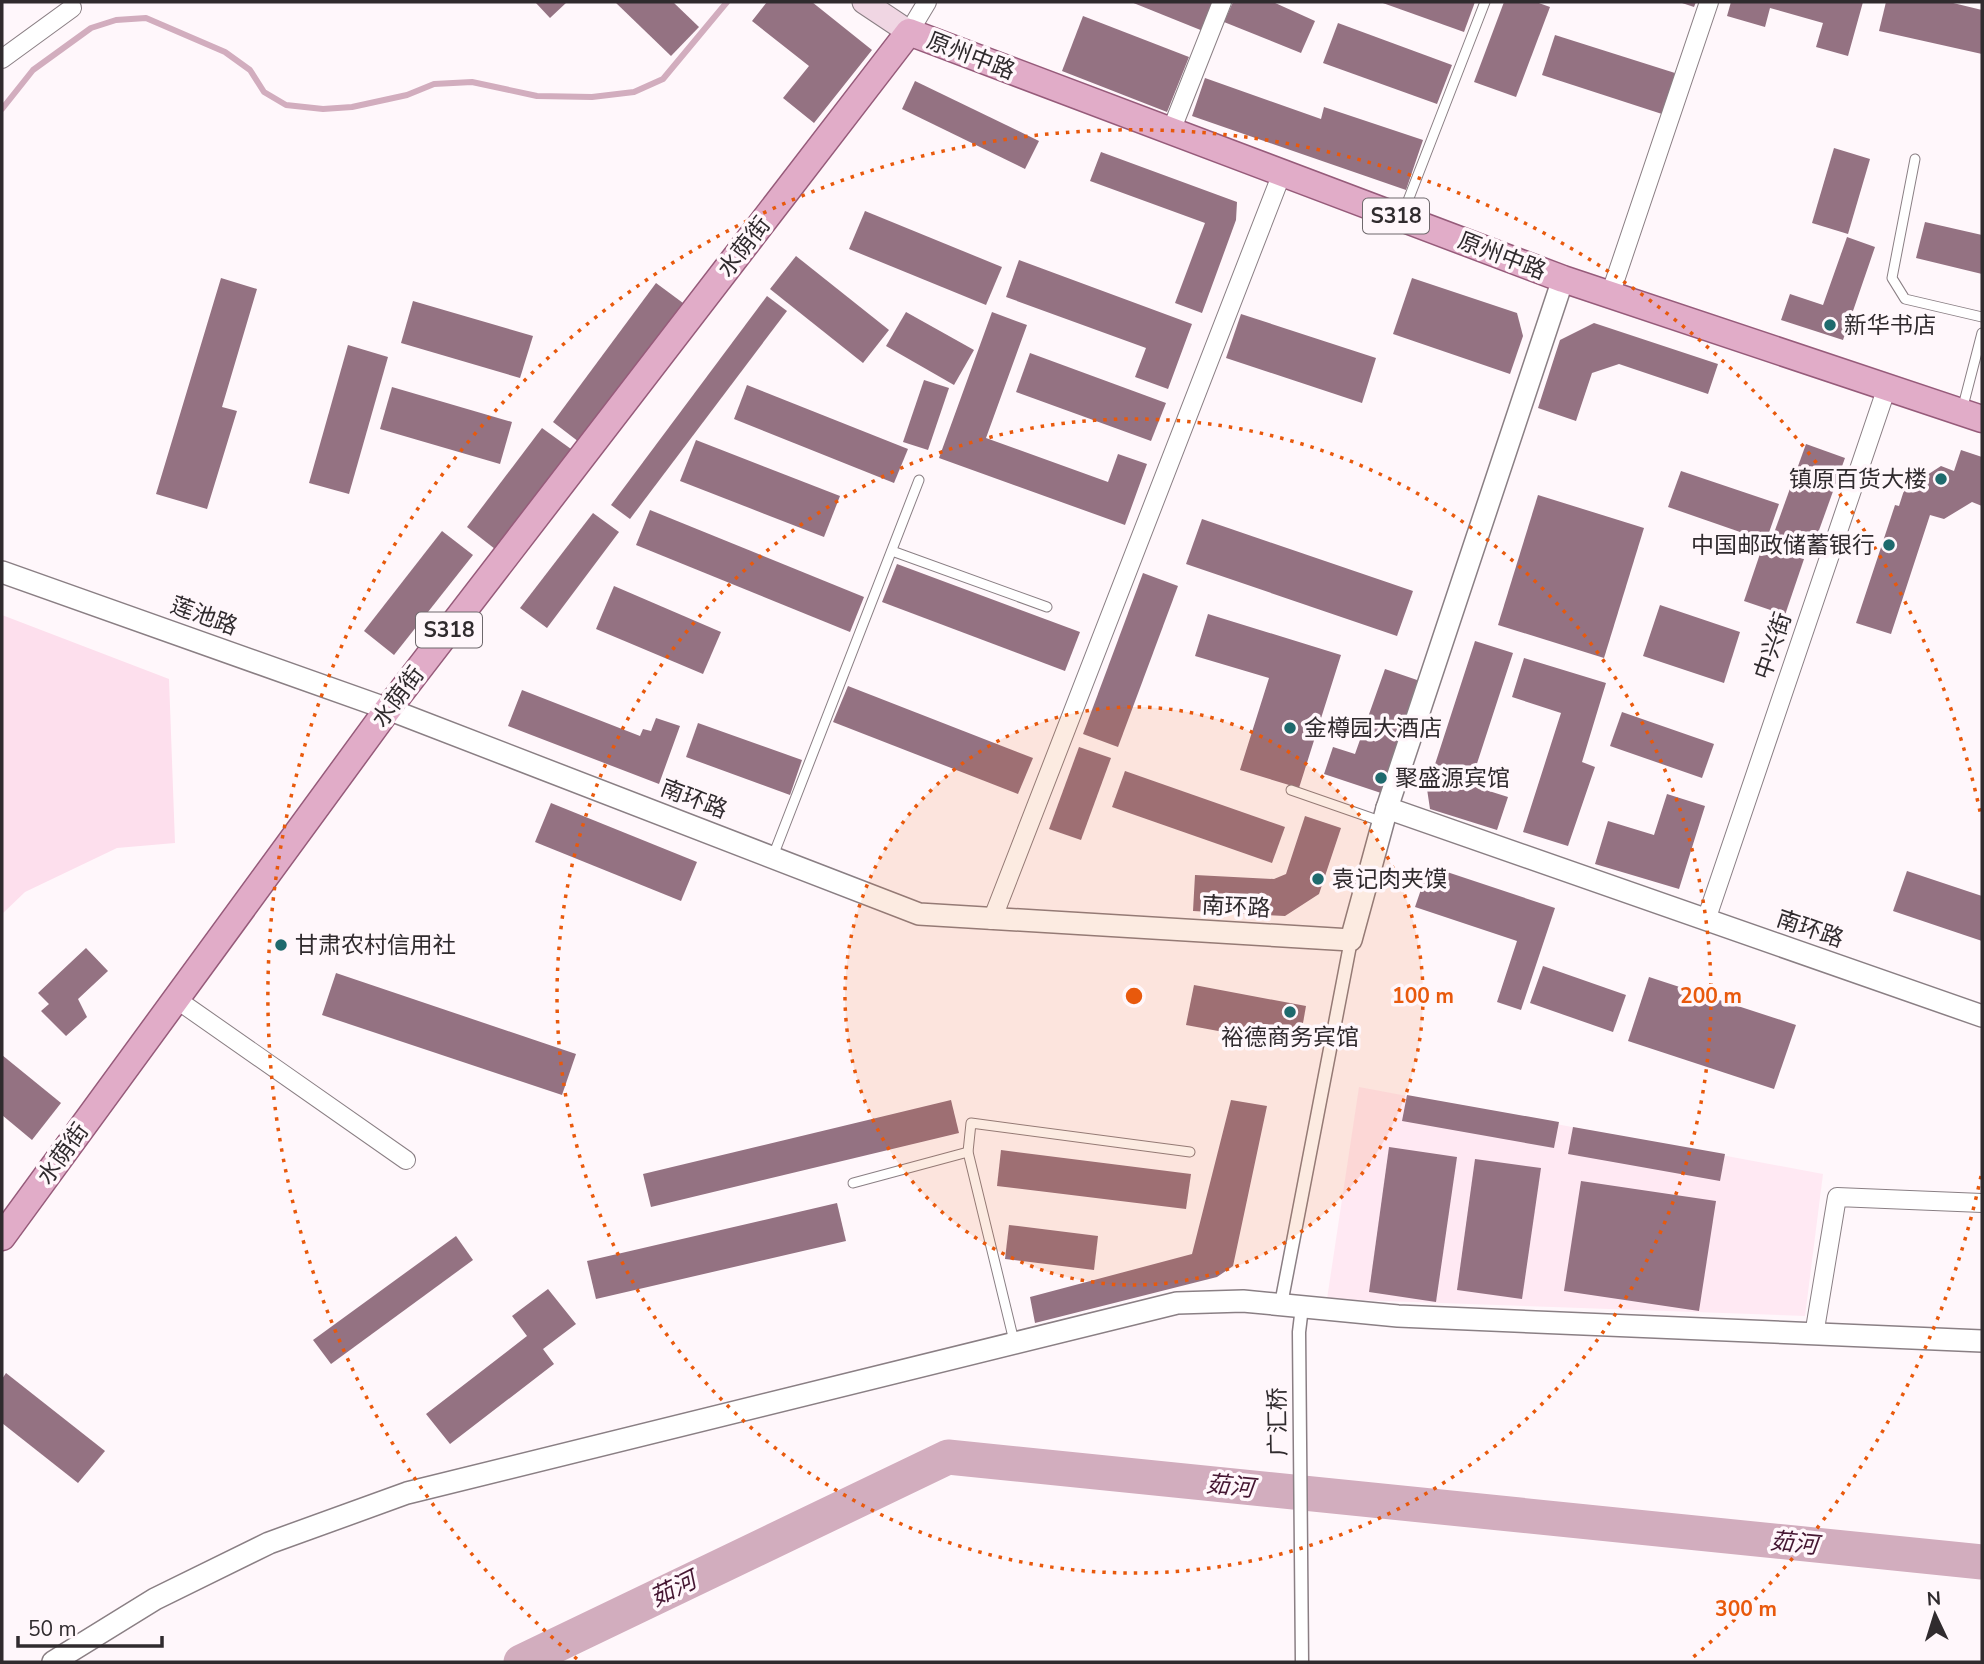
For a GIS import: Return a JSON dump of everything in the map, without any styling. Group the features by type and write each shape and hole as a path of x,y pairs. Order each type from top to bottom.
{"main road":[{"path":"864,2 909,32"},
{"name":"原州中路","path":"909,32 1563,279 1972,415"},
{"name":"水荫街","path":"2,1237 388,709 909,32"}],"street":[{"path":"909,32 927,2"},
{"path":"1171,131 1222,2"},
{"path":"1610,295 1709,2"},
{"path":"2,59 72,8"},
{"path":"992,920 1282,173"},
{"path":"1351,940 1385,815 1563,279"},
{"name":"中兴街","path":"1706,920 1887,387"},
{"name":"莲池路","path":"2,572 388,709"},
{"name":"南环路","path":"388,709 919,914 1351,940"},
{"name":"南环路","path":"1385,815 1706,920 1982,1016"},
{"name":"广汇桥","path":"1302,1662 1299,1332 1292,1306 1351,940"},
{"path":"176,999 406,1160"},
{"path":"1814,1335 1836,1197 1982,1203"},
{"path":"53,1662 155,1599 270,1543 407,1493 1177,1303 1243,1301 1398,1316 1982,1341"}],"lane":[{"path":"1401,218 1485,2"},
{"path":"1915,159 1892,278 1905,299 1982,317"},
{"path":"1972,415 1982,333"},
{"path":"772,858 919,480"},
{"path":"892,551 1047,607"},
{"path":"1291,790 1385,815"},
{"path":"1015,1343 968,1152 971,1123 1190,1152"},
{"path":"853,1183 968,1152"}],"shaded area":[{"path":"2,615 169,679 175,843 117,848 25,892 2,914"},
{"path":"1359,1087 1823,1174 1805,1316 1327,1299"}],"building":[{"path":"535,2 567,2 550,18"},
{"path":"615,2 673,2 699,27 671,56"},
{"path":"767,2 812,2 872,50 814,123 783,98 809,66 752,21"},
{"path":"1131,2 1215,2 1203,31"},
{"path":"1233,2 1273,2 1315,21 1301,53 1224,22"},
{"path":"1380,2 1475,2 1464,32"},
{"path":"1504,2 1536,2 1550,7 1516,97 1474,82"},
{"path":"1679,2 1696,2 1694,7"},
{"path":"1731,2 1863,2 1848,56 1816,47 1823,23 1770,8 1765,27 1727,16"},
{"path":"1886,2 1949,2 1982,10 1982,54 1879,31"},
{"path":"1083,16 1189,57 1167,112 1062,71"},
{"path":"1338,23 1452,65 1437,104 1323,63"},
{"path":"1555,35 1675,73 1662,114 1542,75"},
{"path":"1205,78 1321,119 1324,107 1423,140 1406,190 1192,116"},
{"path":"915,81 1039,141 1025,169 902,109"},
{"path":"1834,148 1870,159 1848,234 1812,223"},
{"path":"1101,152 1237,202 1236,220 1202,313 1175,303 1205,223 1090,181"},
{"path":"865,211 1002,267 986,305 849,249"},
{"path":"1925,222 1982,235 1982,274 1916,258"},
{"path":"1847,237 1875,247 1843,340 1781,320 1790,294 1823,305"},
{"path":"796,256 889,330 863,363 770,289"},
{"path":"1019,260 1192,324 1168,389 1135,377 1146,348 1006,297"},
{"path":"221,278 257,289 222,407 237,411 207,509 156,494"},
{"path":"1412,278 1517,313 1523,336 1510,374 1393,334"},
{"path":"656,283 683,303 579,442 553,422"},
{"path":"767,296 787,311 630,519 611,505"},
{"path":"413,301 533,336 520,378 401,343"},
{"path":"906,312 974,350 954,385 886,346"},
{"path":"992,312 1027,325 986,438 1108,482 1118,454 1147,464 1125,525 939,458"},
{"path":"1241,314 1376,358 1362,403 1226,358"},
{"path":"1594,323 1718,364 1708,394 1619,364 1592,373 1576,421 1538,408 1560,340"},
{"path":"348,345 388,357 349,494 309,483"},
{"path":"1030,353 1166,403 1151,441 1016,392"},
{"path":"924,380 949,388 928,450 903,442"},
{"path":"747,385 908,449 894,483 734,419"},
{"path":"392,387 512,422 500,464 380,429"},
{"path":"542,428 571,449 495,549 467,527"},
{"path":"696,440 840,496 824,537 680,481"},
{"path":"1806,444 1845,458 1813,547 1774,533"},
{"path":"1961,450 1982,457 1982,506 1972,502 1944,519 1930,515 1891,634 1856,623 1895,505 1899,506 1906,484 1921,488 1924,477 1941,466 1954,471"},
{"path":"1681,471 1779,504 1766,541 1668,507"},
{"path":"1538,495 1644,528 1604,658 1498,625"},
{"path":"650,510 864,597 850,632 636,545"},
{"path":"593,513 619,532 547,628 520,608"},
{"path":"1202,519 1413,591 1397,636 1186,564"},
{"path":"442,531 473,555 394,655 364,631"},
{"path":"1763,545 1804,559 1785,615 1744,601"},
{"path":"897,564 1080,632 1065,671 882,602"},
{"path":"1143,573 1178,586 1118,747 1083,734"},
{"path":"614,586 721,632 703,674 596,629"},
{"path":"1660,605 1740,632 1724,683 1643,656"},
{"path":"1208,614 1341,655 1299,788 1240,770 1269,678 1195,656"},
{"path":"1475,641 1513,653 1470,785 1508,797 1497,830 1430,809 1427,789"},
{"path":"1524,658 1606,683 1582,762 1595,767 1568,846 1523,832 1561,713 1512,697"},
{"path":"1385,669 1420,681 1381,793 1324,774 1333,747 1355,754"},
{"path":"848,686 1033,758 1018,794 833,722"},
{"path":"522,690 640,736 643,729 651,731 656,718 680,726 659,784 508,726"},
{"path":"1622,712 1714,744 1702,778 1610,746"},
{"path":"698,723 802,760 790,795 686,757"},
{"path":"1079,747 1111,758 1081,840 1049,829"},
{"path":"1125,771 1285,827 1272,863 1112,807"},
{"path":"1667,794 1705,806 1679,889 1595,864 1608,821 1654,835"},
{"path":"551,803 697,862 681,901 535,842"},
{"path":"1305,816 1341,828 1319,894 1285,916 1193,911 1195,875 1274,879 1286,874"},
{"path":"1429,866 1555,908 1521,1010 1497,1002 1517,941 1415,907"},
{"path":"1907,871 1982,896 1982,941 1893,911"},
{"path":"86,948 108,971 78,999 87,1017 66,1036 41,1011 49,1004 38,993"},
{"path":"1543,966 1626,995 1613,1032 1530,1003"},
{"path":"336,973 576,1054 562,1095 322,1015"},
{"path":"1649,977 1796,1025 1774,1089 1628,1041"},
{"path":"1194,985 1306,1006 1299,1046 1186,1025"},
{"path":"2,1055 61,1103 32,1140 2,1115"},
{"path":"1407,1095 1559,1122 1554,1148 1402,1121"},
{"path":"951,1100 959,1133 651,1207 643,1174"},
{"path":"1231,1100 1267,1106 1233,1266 1217,1277 1035,1323 1030,1297 1192,1254"},
{"path":"1573,1127 1725,1154 1720,1181 1568,1154"},
{"path":"1389,1147 1457,1157 1436,1302 1369,1292"},
{"path":"1001,1150 1191,1174 1186,1209 997,1186"},
{"path":"1475,1159 1541,1168 1522,1299 1457,1290"},
{"path":"1581,1181 1716,1201 1699,1311 1564,1291"},
{"path":"837,1203 846,1241 596,1299 587,1261"},
{"path":"1009,1225 1098,1236 1094,1270 1005,1259"},
{"path":"456,1236 473,1260 331,1364 313,1340"},
{"path":"548,1289 576,1324 543,1349 554,1364 450,1444 426,1414 527,1336 512,1316"},
{"path":"6,1373 105,1451 78,1483 2,1423 2,1379"}],"waterway":[{"path":"2,109 33,70 91,28 116,20 146,18 225,52 250,70 264,92 286,105 323,109 352,107 407,95 434,84 472,82 537,96 592,97 634,92 663,79 727,2"},
{"name":"茹河","path":"521,1662 948,1457 1982,1562"}],"place":[{"name":"新华书店","path":"1830,325"},
{"name":"镇原百货大楼","path":"1941,479"},
{"name":"中国邮政储蓄银行","path":"1889,545"},
{"name":"金樽园大酒店","path":"1290,728"},
{"name":"聚盛源宾馆","path":"1381,778"},
{"name":"袁记肉夹馍","path":"1318,879"},
{"name":"甘肃农村信用社","path":"281,945"},
{"name":"裕德商务宾馆","path":"1290,1012"}]}
